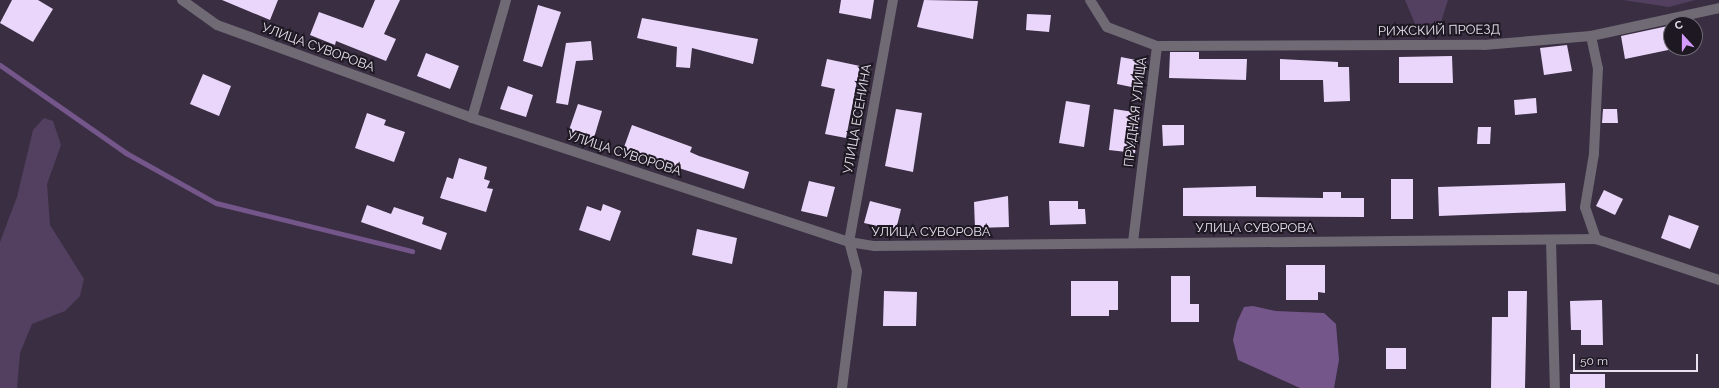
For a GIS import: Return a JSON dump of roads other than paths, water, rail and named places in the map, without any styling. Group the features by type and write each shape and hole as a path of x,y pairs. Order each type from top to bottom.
{"street":[{"name":"УЛИЦА СУВОРОВА","path":"182,0 217,25 472,118 849,242 875,246 1133,242 1596,239 1719,280"},
{"path":"472,118 506,0"},
{"name":"УЛИЦА ЕСЕНИНА","path":"849,242 893,0"},
{"name":"ПРУДНАЯ УЛИЦА","path":"1090,0 1107,27 1157,46 1133,242"},
{"name":"РИЖСКИЙ ПРОЕЗД","path":"1157,46 1484,45 1591,36 1719,8"},
{"path":"1591,36 1598,68 1594,154 1585,207 1596,239"},
{"path":"1551,240 1555,388"},
{"path":"842,388 857,271 849,242"}],"waterway":[{"path":"0,65 126,153 216,203 412,251"}]}
